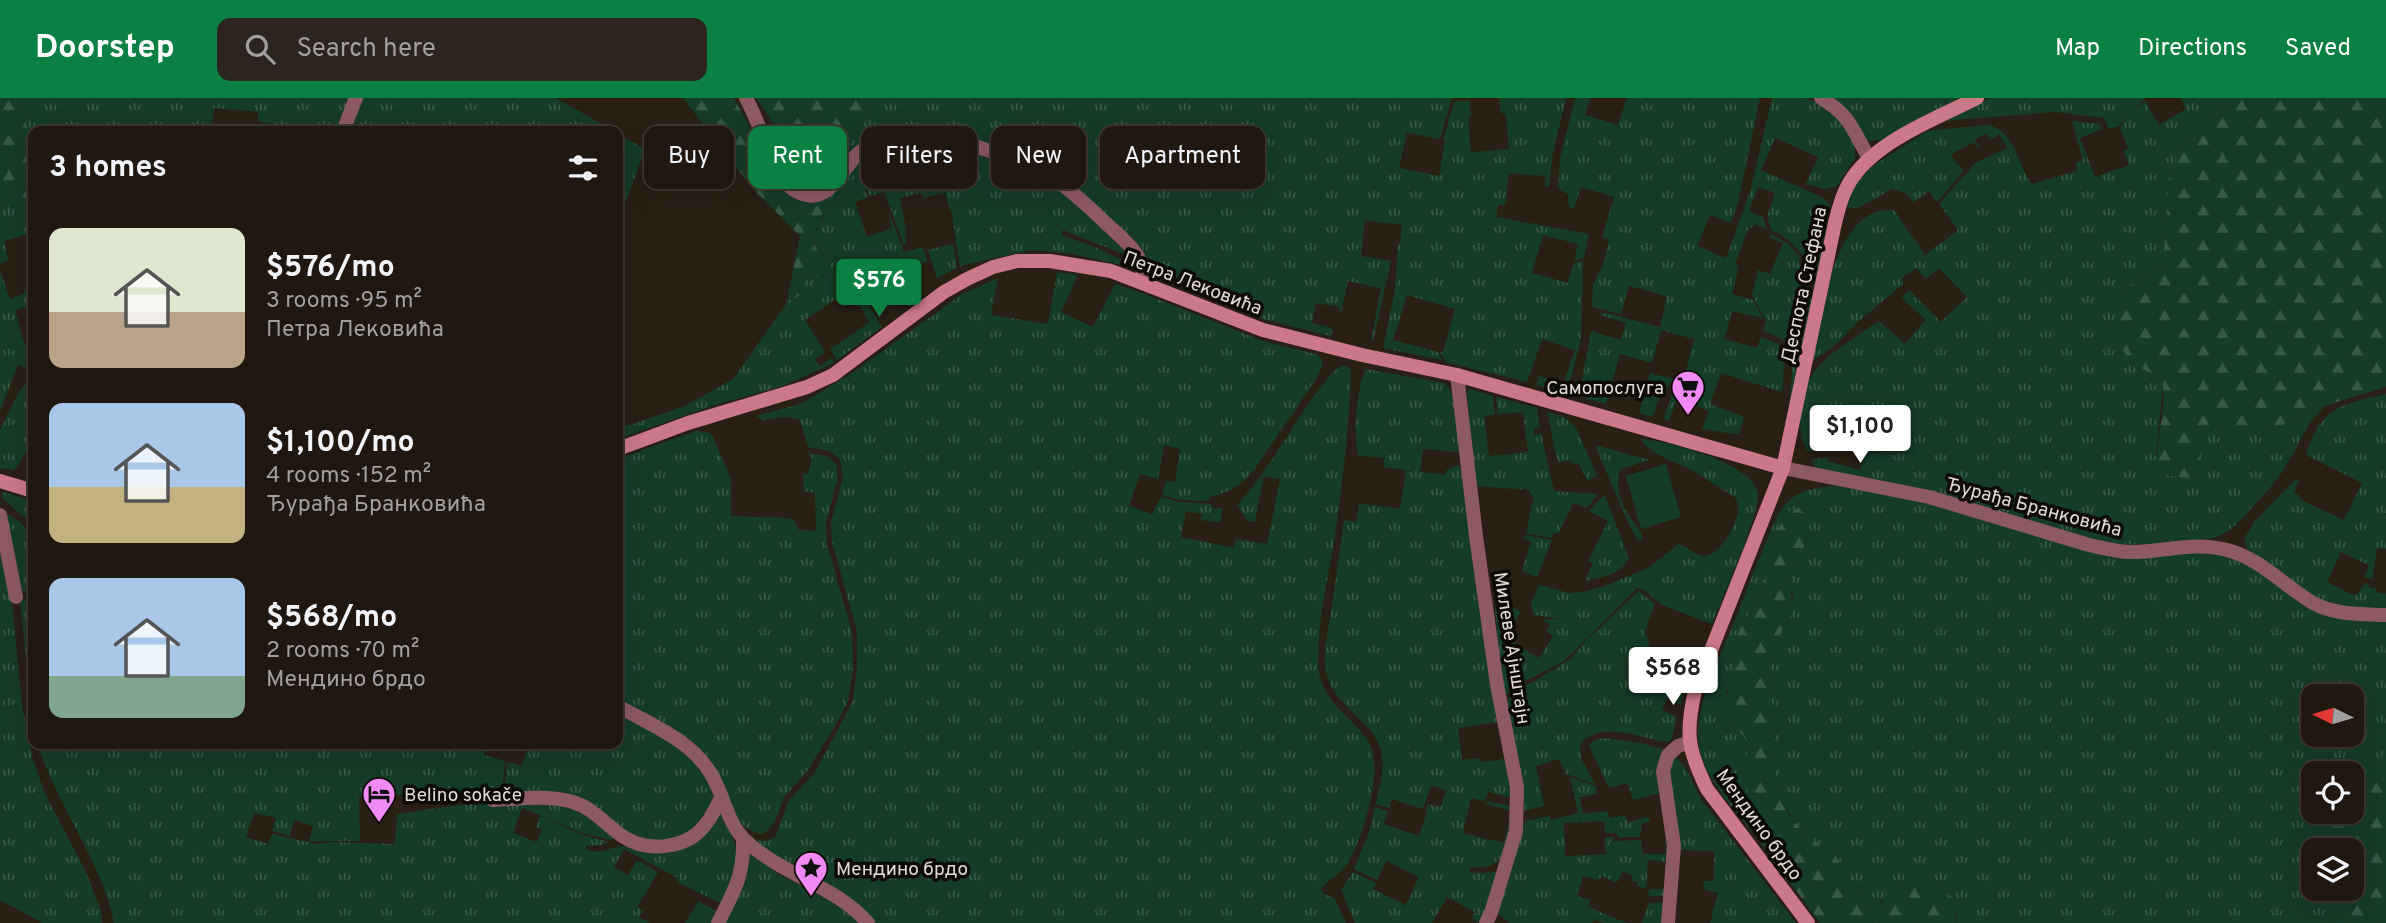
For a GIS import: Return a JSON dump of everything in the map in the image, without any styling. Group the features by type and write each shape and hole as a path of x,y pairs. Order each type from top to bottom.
{"street":[{"path":"346,126 356,98"},
{"path":"746,98 774,159 792,190 812,196 822,195 859,152 869,145 888,139 927,138 964,144 1018,161 1062,185 1123,239 1141,259 1144,267 1142,282"},
{"path":"1821,98 1839,109 1854,127 1869,158"},
{"name":"Деспота Стефана","path":"1783,468 1839,207 1852,178 1869,158 1930,121 1977,98"},
{"name":"Петра Лековића","path":"623,447 815,383 842,368 944,292 993,267 1017,261 1049,261 1111,271 1263,330 1457,375 1783,468"},
{"name":"Милеве Ајнштајн","path":"1457,375 1497,685 1517,787 1516,831 1486,923"},
{"name":"Ђурађа Бранковића","path":"1783,468 1929,497 2089,545 2115,550 2131,552 2175,546 2212,546 2241,554 2260,564 2314,604 2339,612 2386,615"},
{"name":"Мендино брдо","path":"1783,468 1695,691 1688,718 1688,743 1707,789 1808,923"},
{"path":"0,481 28,489"},
{"path":"0,515 16,597"},
{"path":"623,709 694,751 709,770 735,830 743,839 769,861 848,905 868,923"},
{"path":"1668,923 1674,846 1663,771 1668,755 1678,746 1688,743"},
{"path":"492,800 569,801 583,806 623,837 636,843 666,846 679,844 695,835 705,825 722,797"},
{"path":"718,923 740,878 744,862 743,839"}],"green space":[{"path":"0,98 16,98 28,129 28,199 0,209"},
{"path":"16,98 353,98 342,126 276,126 258,121 258,112 214,108 211,126 28,126 28,129"},
{"path":"361,98 556,98 605,126 351,126"},
{"path":"683,98 734,98 749,126 748,182 734,164 734,126 705,126"},
{"path":"756,98 873,98 847,146 847,126 774,126"},
{"path":"873,98 1452,98 1440,139 1407,133 1399,168 1439,176 1443,140 1454,102 1469,100 1471,152 1509,149 1506,113 1501,113 1499,98 1566,98 1553,153 1549,186 1545,187 1545,176 1509,173 1505,205 1498,205 1496,217 1589,234 1584,258 1574,261 1578,244 1543,235 1532,273 1568,283 1573,264 1583,261 1581,338 1567,394 1536,385 1539,376 1563,384 1575,350 1542,339 1527,382 1446,362 1440,352 1443,352 1455,309 1407,295 1393,340 1438,352 1442,360 1383,348 1395,290 1402,225 1365,220 1361,256 1391,261 1373,342 1371,341 1381,288 1348,281 1341,313 1339,307 1316,303 1312,323 1333,328 1331,336 1263,319 1172,283 1157,271 1119,230 1069,189 1086,189 1086,126 991,126 991,157 977,153 977,126 861,126 861,154 847,164 847,145 870,108"},
{"path":"1575,98 1590,98 1585,115 1618,125 1627,98 1760,98 1738,203 1731,223 1710,215 1697,246 1726,258 1750,192 1772,98 1806,98 1827,107 1839,115 1853,139 1855,158 1837,186 1825,189 1806,184 1818,157 1775,138 1761,170 1819,196 1830,206 1817,280 1798,251 1786,239 1771,230 1767,216 1775,193 1758,187 1749,211 1763,217 1767,229 1756,225 1748,229 1735,264 1739,265 1732,294 1753,300 1763,318 1732,311 1724,339 1757,348 1761,337 1778,344 1783,355 1784,373 1782,392 1721,373 1710,404 1744,417 1739,435 1702,429 1709,411 1677,399 1669,421 1664,419 1674,388 1684,379 1694,339 1661,330 1652,363 1620,354 1606,404 1579,397 1591,331 1621,340 1626,323 1596,314 1606,313 1660,327 1667,296 1629,286 1621,314 1592,307 1593,285 1603,265 1609,239 1602,237 1614,197 1581,187 1574,209 1569,207 1568,194 1558,189 1560,158"},
{"path":"1830,98 1968,98 1883,140 1867,141"},
{"path":"1990,98 2144,99 2119,126 2109,129 2104,118 2056,112 1940,121"},
{"path":"2180,98 2235,98 2188,134 2169,176 2163,266 2122,289 2132,363 2161,379 2163,386 2156,456 2196,479 2208,428 2267,434 2304,412 2326,405 2311,422 2278,478 2239,521 2214,538 2167,543 2113,544 1822,471 1815,467 1811,460 1828,457 1828,461 1860,470 1868,436 1837,428 1831,449 1807,451 1801,432 1800,411 1809,381 1819,366 1879,321 1905,344 1926,320 1902,298 1909,290 1941,322 1967,297 1939,268 1926,279 1916,268 1902,278 1903,284 1835,345 1811,362 1825,294 1844,244 1857,225 1874,213 1894,210 1925,255 1958,230 1939,204 1975,163 2007,148 2000,135 1990,140 1986,133 1975,140 1980,149 1974,142 1951,154 1964,170 1937,202 1929,191 1914,202 1905,193 1892,189 1858,208 1848,208 1854,186 1870,168 1927,131 1988,125 2005,134 2032,184 2077,171 2076,163 2083,160 2072,121 2100,124 2102,129 2080,138 2095,177 2129,165 2123,150 2128,148 2120,127 2132,112 2145,101 2159,125 2186,109"},
{"path":"2235,98 2386,98 2386,387 2304,412 2267,434 2208,428 2196,479 2165,475 2158,471 2157,459 2164,400 2161,379 2132,363 2122,349 2114,320 2122,289 2163,266 2169,176 2188,133"},
{"path":"623,137 644,148 644,152 623,209"},
{"path":"977,154 991,157 991,189 1059,189 1068,194 1133,258 1063,230 1061,235 1090,245 1130,264 1131,267 1068,253 1031,250 960,266 951,209 945,193 923,198 922,193 900,198 907,234 907,244 904,245 884,192 870,196 866,189 977,189"},
{"path":"861,160 861,189 865,189 868,197 855,202 867,237 892,228 888,210 904,252 923,247 927,261 912,267 913,272 867,302 882,327 837,360 830,349 870,322 849,290 805,320 825,352 815,359 820,366 831,358 834,362 831,364 783,386 718,404 623,437 623,427 685,406 733,379 785,306 787,299 792,300 808,278 828,275 829,259 819,252 815,244 817,230 823,218 817,203 814,203 829,196 835,189 847,189 847,176"},
{"path":"795,189 804,201 817,203 822,207 815,241 819,252 829,259 831,264 828,275 808,278 796,298 787,299 800,236 754,190"},
{"path":"28,199 28,234 4,241 8,260 0,264 0,209"},
{"path":"1772,234 1800,256 1799,264 1812,299 1789,407 1792,372 1788,346 1777,336 1763,331 1766,320 1752,295 1758,270 1770,274 1783,243 1769,237"},
{"path":"951,244 954,246 957,268 937,278 928,250"},
{"path":"0,270 10,299 24,294 24,290 28,289 28,306 15,310 25,346 28,345 28,368 18,365 0,411"},
{"path":"1057,272 1078,275 1061,312 1093,327 1115,284 1263,341 1316,354 1322,359 1318,376 1254,470 1235,487 1210,497 1209,501 1180,500 1162,495 1166,481 1175,482 1180,449 1164,445 1158,479 1140,474 1129,506 1152,514 1161,497 1179,502 1211,504 1212,509 1223,508 1220,523 1201,520 1202,514 1186,511 1181,537 1234,548 1236,539 1267,544 1280,479 1264,476 1255,522 1248,521 1237,505 1260,477 1330,375 1343,365 1351,371 1343,474 1318,647 1320,676 1324,688 1336,706 1368,741 1373,753 1373,785 1360,837 1348,863 1321,889 1324,894 1334,898 1346,923 874,923 784,865 754,840 768,841 776,836 788,802 815,772 853,701 857,668 857,631 832,542 831,523 843,477 840,460 830,451 808,447 800,420 788,417 762,420 756,416 803,403 855,371 961,295 998,278 991,315 1048,324"},
{"path":"1366,369 1444,383 1453,395 1456,405 1460,437 1458,452 1423,449 1420,472 1445,475 1446,471 1457,465 1463,471 1467,519 1483,606 1498,722 1458,728 1462,760 1479,758 1481,762 1507,759 1512,788 1512,798 1488,792 1485,801 1471,798 1463,833 1504,843 1511,811 1486,804 1487,801 1511,806 1513,813 1511,838 1504,854 1490,865 1469,868 1470,873 1500,872 1480,923 1472,918 1475,912 1447,897 1432,923 1355,923 1341,890 1353,872 1376,883 1373,889 1406,905 1419,877 1386,861 1377,880 1354,869 1369,832 1375,807 1388,811 1384,824 1419,836 1428,804 1441,807 1446,790 1431,785 1423,809 1392,799 1389,808 1376,804 1382,770 1381,750 1371,731 1338,697 1325,668 1326,641 1344,520 1356,522 1359,503 1400,509 1406,470 1383,467 1384,458 1359,456 1356,412"},
{"path":"1650,373 1674,379 1659,398 1653,417 1639,413"},
{"path":"28,381 28,452 13,470 0,468 0,430 20,390"},
{"path":"1470,389 1493,396 1495,414 1484,416 1489,456 1528,452 1523,412 1498,414 1496,397 1537,408 1540,428 1533,429 1535,435 1541,433 1554,491 1598,494 1587,508 1572,505 1558,534 1554,532 1552,538 1526,533 1534,496 1530,494 1530,490 1475,486 1467,391"},
{"path":"2386,394 2386,549 2377,548 2372,580 2364,576 2369,565 2341,552 2327,582 2355,596 2366,583 2371,588 2377,588 2376,592 2386,594 2386,611 2352,609 2323,602 2248,551 2244,539 2254,522 2296,479 2299,480 2294,493 2300,496 2299,499 2344,520 2362,483 2306,455 2318,427 2334,411 2356,401"},
{"path":"1547,412 1564,417 1576,428 1597,475 1588,481 1578,463 1572,464 1571,460 1558,463"},
{"path":"696,431 707,432 712,435 731,479 731,516 789,518 794,520 799,530 816,531 815,493 804,491 803,474 808,473 812,459 808,453 827,456 836,464 838,478 826,522 827,544 852,633 853,669 848,701 808,770 785,796 774,823 764,834 743,826 736,818 714,767 692,742 623,701 623,457"},
{"path":"1641,439 1688,449 1726,463 1753,482 1758,493 1747,537 1712,624 1662,605 1643,589 1637,588 1564,661 1514,687 1505,697 1495,609 1498,603 1521,612 1505,637 1539,658 1553,636 1546,631 1550,624 1542,620 1560,619 1534,615 1531,603 1539,585 1569,593 1602,587 1648,568 1679,544 1704,556 1721,546 1734,525 1738,513 1735,497 1692,470 1656,453"},
{"path":"1595,445 1650,460 1621,469 1618,481 1622,502 1643,540 1638,541 1625,516"},
{"path":"1666,464 1681,517 1641,529 1626,476"},
{"path":"1833,486 1859,488 1952,507 2062,541 2210,551 2245,561 2296,596 2386,620 2386,753 2364,776 2364,761 2301,761 2301,824 2331,824 2331,838 2301,838 2301,901 2331,901 2338,923 1957,923 1957,912 1882,901 1877,908 1869,908 1839,861 1800,828 1779,798 1773,780 1775,732 1771,667 1778,639 1789,619 1793,594 1791,577 1801,559 1809,531 1783,520 1773,538 1762,590 1745,620 1731,684 1726,692 1731,725 1744,736 1747,745 1746,811 1756,836 1707,771 1699,746 1700,715 1716,664 1778,514 1795,496 1808,490"},
{"path":"2,492 28,500 28,521 2,498"},
{"path":"1605,496 1629,558 1616,572 1585,581 1593,563 1588,561 1608,521 1589,511"},
{"path":"1796,508 1804,513 1810,525 1801,559 1791,577 1792,612 1778,639 1770,680 1775,732 1773,781 1779,798 1800,828 1839,861 1850,874 1868,908 1877,908 1904,890 1926,886 1937,888 1955,900 1957,923 1820,923 1756,836 1746,818 1747,745 1744,736 1727,719 1724,702 1731,683 1737,636 1762,590 1773,538 1787,513"},
{"path":"3,511 28,531 28,592 20,591"},
{"path":"1525,535 1552,540 1537,577 1522,571 1531,542 1523,538"},
{"path":"0,540 13,612 28,749 31,749 45,794 85,870 101,910 102,923 43,923 0,900"},
{"path":"1639,591 1655,604 1645,631 1656,669 1664,684 1683,695 1681,705 1667,699 1662,710 1677,717 1672,738 1668,742 1610,731 1588,737 1580,745 1581,758 1595,784 1566,774 1559,759 1536,766 1544,806 1524,811 1522,786 1505,705 1514,690 1571,659 1585,641"},
{"path":"28,599 28,675 20,603"},
{"path":"623,715 691,755 711,786 713,796 711,805 689,833 668,841 639,840 601,813 504,795 507,762 522,766 527,749 623,749"},
{"path":"1604,738 1663,749 1658,763 1661,793 1633,800 1628,783 1609,788 1589,746 1594,740"},
{"path":"40,749 486,749 484,755 505,761 502,795 420,802 399,795 359,797 360,841 309,841 313,826 294,820 290,836 272,831 276,818 254,813 246,837 268,844 272,834 317,844 395,844 397,814 459,805 549,802 580,807 617,836 611,840 582,833 522,808 513,833 537,842 542,829 536,827 540,816 583,835 609,842 586,846 586,849 602,851 624,846 663,852 720,811 736,848 736,866 722,904 677,882 678,878 624,849 614,867 628,875 637,860 658,872 637,907 643,911 639,917 650,923 114,923 99,876"},
{"path":"2386,753 2386,923 2338,923 2331,901 2364,901 2364,838 2331,838 2331,825 2364,824 2364,776"},
{"path":"1675,757 1687,770 1703,802 1796,923 1710,923 1718,893 1703,889 1704,881 1714,881 1714,851 1680,850 1668,771"},
{"path":"1570,777 1596,786 1597,794 1580,797 1583,814 1607,811 1610,818 1625,815 1628,822 1648,817 1650,821 1642,824 1640,837 1618,837 1617,833 1605,833 1604,821 1564,823 1565,856 1606,854 1605,837 1613,837 1613,841 1641,840 1643,854 1666,854 1665,837 1669,859 1666,896 1648,896 1649,889 1666,889 1668,862 1648,860 1646,889 1637,886 1638,883 1632,880 1632,875 1623,872 1616,883 1602,876 1599,880 1583,876 1577,896 1590,900 1588,906 1629,923 1604,923 1594,919 1592,923 1510,923 1496,912 1525,821 1549,816 1551,820 1578,813"},
{"path":"748,852 780,875 820,894 862,923 722,923"},
{"path":"698,901 718,912 712,923 685,923"},
{"path":"1665,902 1662,923 1642,923 1649,903"}],"place":[{"name":"Самопослуга","path":"1688,417"},
{"name":"Belino sokače","path":"379,824"},
{"name":"Мендино брдо","path":"811,898"}]}
